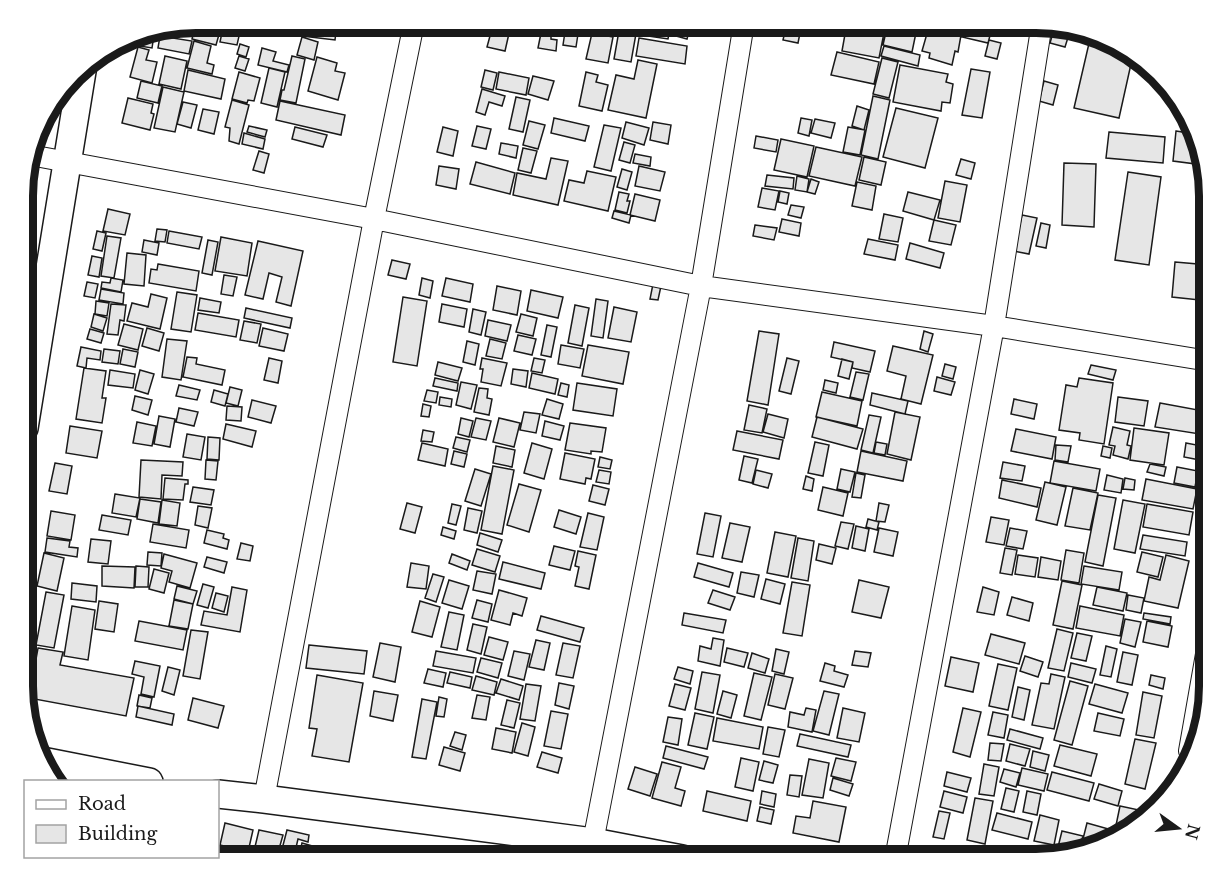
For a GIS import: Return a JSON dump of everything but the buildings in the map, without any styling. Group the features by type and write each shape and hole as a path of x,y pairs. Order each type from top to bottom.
{"main road":[{"path":"33,372 80,82"},
{"path":"53,763 139,780"},
{"path":"219,794 593,842 630,849"}],"street":[{"path":"264,799 374,219 412,33"},
{"path":"593,842 701,286 742,33"},
{"path":"897,849 994,326 1040,33"},
{"path":"38,157 374,219 701,286 994,326 1199,359"},
{"path":"1193,728 1199,694"}]}
